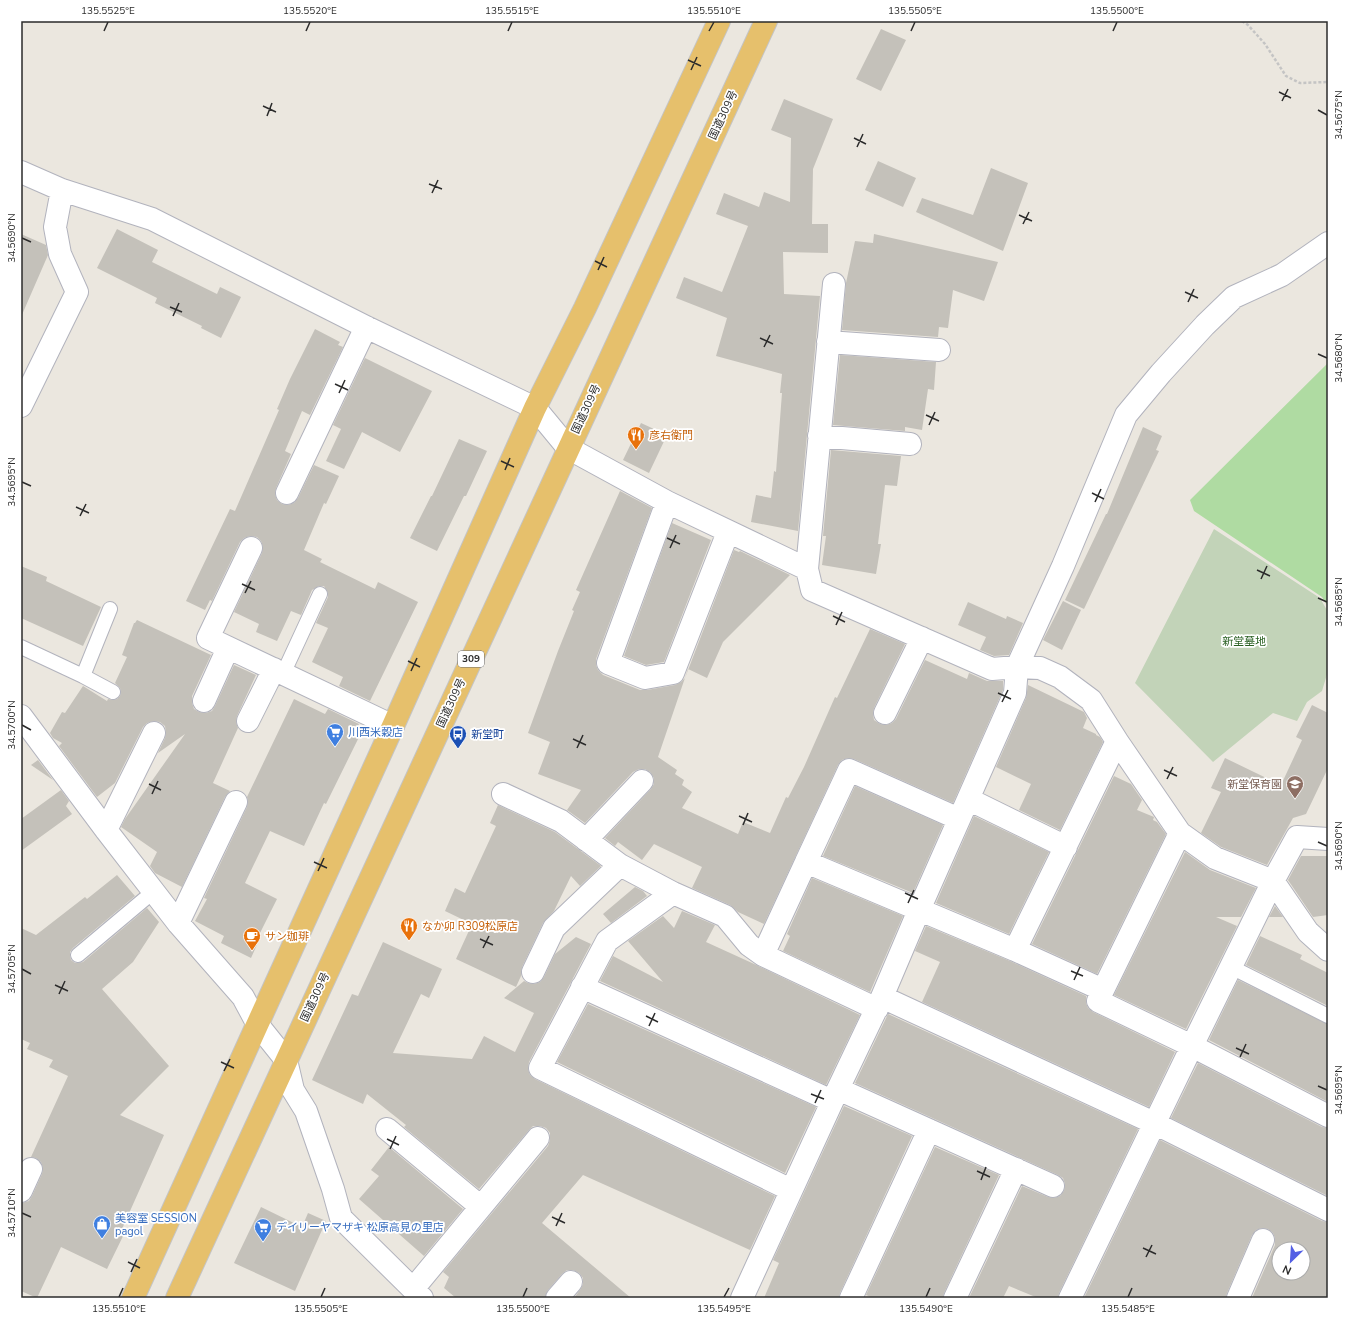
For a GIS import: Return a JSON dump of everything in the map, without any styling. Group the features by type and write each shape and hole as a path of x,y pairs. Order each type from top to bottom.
{"highway":[{"path":"133,1298 258,1025 535,408 585,308 719,21"},
{"name":"国道309号","path":"177,1298 766,21"}],"street":[{"path":"21,172 62,190 152,219 366,326 535,408 568,448 667,502 807,569"},
{"path":"21,406 77,292 60,254 55,227 62,190"},
{"path":"742,1298 835,1095 880,1003 918,910 1015,693 1017,667 1063,566 1126,415 1190,341 1234,297 1282,275 1328,243"},
{"path":"834,284 807,569 812,590 992,670 1017,667 1040,668 1060,677 1091,700 1180,833 1215,858 1273,881 1318,932 1328,950"},
{"path":"287,493 366,326"},
{"path":"828,342 939,350"},
{"path":"819,436 910,444"},
{"path":"667,502 608,663 645,678 673,673 728,532"},
{"path":"251,548 208,638 393,726"},
{"path":"885,713 922,638"},
{"path":"204,701 228,648"},
{"path":"248,721 278,671"},
{"path":"21,716 153,892 243,997 258,1025 286,1060 293,1090 306,1111 333,1189 341,1218 417,1293 481,1207 538,1138"},
{"path":"106,830 154,733"},
{"path":"1015,950 1117,741"},
{"path":"763,955 849,770 959,819"},
{"path":"586,840 642,781"},
{"path":"503,794 561,821 620,865 673,893 725,916 749,945 763,955 880,1003 1154,1123 1328,1210"},
{"path":"968,799 1066,847"},
{"path":"178,923 236,802"},
{"path":"1070,1298 1154,1123 1301,827 1328,829"},
{"path":"1180,833 1102,990 1098,1001 1192,1046 1328,1116"},
{"path":"1297,837 1328,839"},
{"path":"806,862 1015,950 1102,990"},
{"path":"533,972 554,928 620,865"},
{"path":"673,893 607,941 540,1068 791,1190"},
{"path":"582,987 835,1095 929,1130 1053,1186"},
{"path":"387,1129 481,1207"},
{"path":"850,1298 929,1130"},
{"path":"21,1191 31,1169"},
{"path":"954,1298 1016,1169"},
{"path":"1238,1298 1264,1240"},
{"path":"557,1298 571,1282"}],"lane":[{"path":"278,671 320,594"},
{"path":"83,676 110,609"},
{"path":"21,648 83,676 112,692"},
{"path":"78,955 153,892"},
{"path":"1231,967 1328,1016"}],"path":[{"path":"1242,21 1265,44 1286,76 1300,83 1328,82"}],"green space":[{"path":"1328,363 1328,607 1322,597 1194,511 1190,500"},
{"name":"新堂墓地","path":"1214,529 1320,598 1328,612 1328,671 1322,691 1307,702 1297,721 1273,713 1213,762 1135,683"}],"building":[{"path":"881,29 906,40 881,91 856,79"},
{"path":"784,99 833,119 813,169 812,224 828,224 828,253 783,252 784,294 820,296 798,531 751,522 756,495 771,498 774,471 776,472 782,374 716,356 727,318 676,298 684,277 722,292 748,226 716,214 724,193 759,207 764,192 790,202 791,138 771,130"},
{"path":"878,161 916,178 903,207 865,190"},
{"path":"991,168 1028,183 1003,251 916,212 922,198 973,215"},
{"path":"117,229 158,250 152,262 217,294 220,287 241,297 221,338 201,328 202,326 155,303 157,298 97,268"},
{"path":"21,234 46,245 48,255 21,317"},
{"path":"874,234 998,262 984,301 953,290 948,328 939,327 938,337 842,330 846,283 855,241 873,243"},
{"path":"315,329 340,342 338,345 343,347 310,415 302,411 285,451 291,454 276,488 275,494 277,500 282,504 288,505 294,503 298,498 314,465 339,476 326,504 324,503 304,550 322,559 320,562 375,589 378,582 418,602 370,701 339,686 343,677 312,662 328,628 316,623 328,597 328,593 324,586 319,586 312,590 301,615 291,611 277,641 256,632 259,624 234,612 262,553 263,547 261,541 257,537 250,536 244,538 240,542 212,601 210,600 205,610 186,601 230,509 235,511 279,410 277,409 290,379"},
{"path":"840,355 936,362 934,390 928,389 922,430 905,427 905,431 833,425"},
{"path":"365,358 432,391 400,452 362,432 344,469 326,461 341,429 333,425"},
{"path":"641,423 667,435 649,473 623,460"},
{"path":"1143,427 1162,436 1156,450 1159,451 1084,609 1065,600 1107,514"},
{"path":"459,439 487,451 466,496 464,496 437,551 410,538"},
{"path":"831,450 901,456 897,486 885,485 878,544 881,544 876,574 822,565 826,536 823,536"},
{"path":"620,491 652,508 596,659 596,665 598,670 603,675 640,690 675,685 685,678 658,757 677,770 675,774 684,780 682,785 692,792 682,808 738,834 743,822 770,833 786,797 788,798 804,767 835,697 837,698 870,629 905,644 874,708 874,720 880,724 886,725 892,723 896,719 925,660 967,679 969,673 987,681 1003,681 1003,690 953,803 854,759 848,758 842,760 838,765 764,924 738,912 730,905 692,888 702,867 654,844 642,860 618,842 615,846 605,838 654,784 654,778 650,772 645,769 639,769 633,772 585,823 567,810 581,790 538,774 550,742 528,733 574,611 572,610 580,592 576,590"},
{"path":"672,523 711,540 664,662 646,665 624,656"},
{"path":"734,550 740,551 790,575 723,642 707,678 688,669"},
{"path":"21,566 47,577 46,581 101,607 83,646 21,618"},
{"path":"1063,601 1081,610 1062,650 1043,640"},
{"path":"968,602 1006,619 1007,616 1023,623 1009,655 994,656 980,650 986,637 958,625"},
{"path":"137,620 211,655 192,696 194,709 199,712 206,713 212,711 234,665 256,675 237,716 236,722 238,728 213,783 230,791 225,797 182,887 155,873 150,866 157,852 121,827 125,819 185,734 158,753 165,738 165,726 160,722 154,721 147,723 143,727 115,783 97,797 59,746 62,743 53,738 50,733 62,712 65,713 83,686 107,701 108,699 117,699 120,696 120,688 115,683 127,657 122,655 134,623"},
{"path":"1028,685 1084,712 1087,718 1083,728 1096,734 1103,742 1060,830 1019,810 1031,784 996,767 1026,698"},
{"path":"294,699 325,714 328,709 359,724 358,726 363,729 326,804 324,803 304,846 270,831 245,883 277,899 258,937 260,938 251,958 221,943 224,936 195,921 207,899 204,898 247,807 247,797"},
{"path":"1312,705 1328,713 1328,768 1306,814 1293,818 1267,865 1221,847 1201,833 1221,792 1211,788 1225,758 1281,785 1302,740 1296,737"},
{"path":"38,760 53,780 31,765"},
{"path":"1114,776 1131,784 1142,800 1137,810 1154,817 1153,820 1157,822 1166,834 1097,974 1032,944"},
{"path":"855,786 943,825 913,893 823,856"},
{"path":"61,790 69,801 66,806 72,814 21,851 21,819"},
{"path":"498,805 555,832 601,866 580,886 571,876 554,911 543,923 522,967 521,976 516,987 456,959 472,924 445,911 455,888 465,893 496,826 490,823"},
{"path":"974,816 1049,852 1009,934 936,903"},
{"path":"1185,852 1210,870 1256,888 1241,917 1216,917 1237,926 1186,1029 1114,995"},
{"path":"1301,856 1328,856 1328,915 1313,917 1288,880"},
{"path":"117,875 135,896 73,948 70,952 70,956 71,960 75,963 83,962 147,908 159,922 133,962 102,989 169,1066 120,1115 164,1135 122,1229 126,1230 107,1269 61,1247 37,1298 21,1291 21,1205 22,1203 29,1201 42,1174 43,1168 41,1162 36,1158 31,1157 68,1076 49,1067 53,1060 27,1049 30,1043 21,1039 21,928 36,935 85,897 87,899"},
{"path":"812,878 903,916 870,992 783,951 790,936 787,934"},
{"path":"635,887 643,891 647,896 611,923 603,914"},
{"path":"1275,906 1283,917 1269,917"},
{"path":"682,911 715,925 706,942 860,1015 826,1085 600,981 613,956 663,982 628,941 663,916 674,928"},
{"path":"926,926 1010,961 1086,996 1088,1008 1093,1012 1175,1052 1149,1107 922,1002 940,962 915,951"},
{"path":"1260,936 1302,955 1300,959 1328,973 1328,1006 1246,965"},
{"path":"576,937 591,944 529,1062 528,1069 530,1075 535,1079 775,1196 750,1250 583,1175 542,1223 631,1298 574,1298 583,1284 583,1278 579,1273 573,1270 567,1270 548,1290 545,1298 456,1298 444,1288 449,1277 443,1272 548,1146 550,1133 546,1128 533,1126 479,1189 404,1127 406,1125 367,1094 363,1104 312,1080 352,994 358,996 383,942 442,969 429,998 421,994 393,1053 472,1059 484,1036 515,1052 534,1013 504,998 524,981 534,984 540,982 555,954"},
{"path":"1238,980 1328,1024 1328,1102 1209,1040"},
{"path":"588,1004 816,1107 785,1173 557,1062"},
{"path":"888,1014 1138,1129 1059,1293 1058,1298 1038,1298 1009,1286 1003,1298 969,1298 1022,1186 1054,1198 1060,1196 1064,1191 1065,1184 1063,1178 1058,1175 855,1083"},
{"path":"1198,1063 1322,1127 1328,1128 1328,1196 1171,1118"},
{"path":"844,1106 912,1136 839,1298 764,1298 779,1263 773,1260"},
{"path":"1160,1140 1322,1221 1328,1222 1328,1298 1252,1298 1271,1254 1271,1281 1311,1281 1311,1241 1275,1241 1273,1233 1268,1229 1262,1228 1256,1230 1252,1235 1226,1298 1084,1298"},
{"path":"389,1147 463,1209 424,1256 359,1199 379,1176 371,1170"},
{"path":"935,1147 999,1175 943,1298 873,1298 866,1295"},
{"path":"261,1207 302,1227 308,1213 326,1221 295,1291 234,1263"}],"place":[{"name":"彦右衛門","path":"636,450"},
{"name":"川西米穀店","path":"335,747"},
{"name":"新堂町","path":"458,749"},
{"name":"新堂保育園","path":"1295,799"},
{"name":"なか卯 R309松原店","path":"409,941"},
{"name":"サン珈琲","path":"252,951"},
{"name":"美容室 SESSION pagol","path":"102,1239"},
{"name":"デイリーヤマザキ 松原高見の里店","path":"263,1242"}]}
